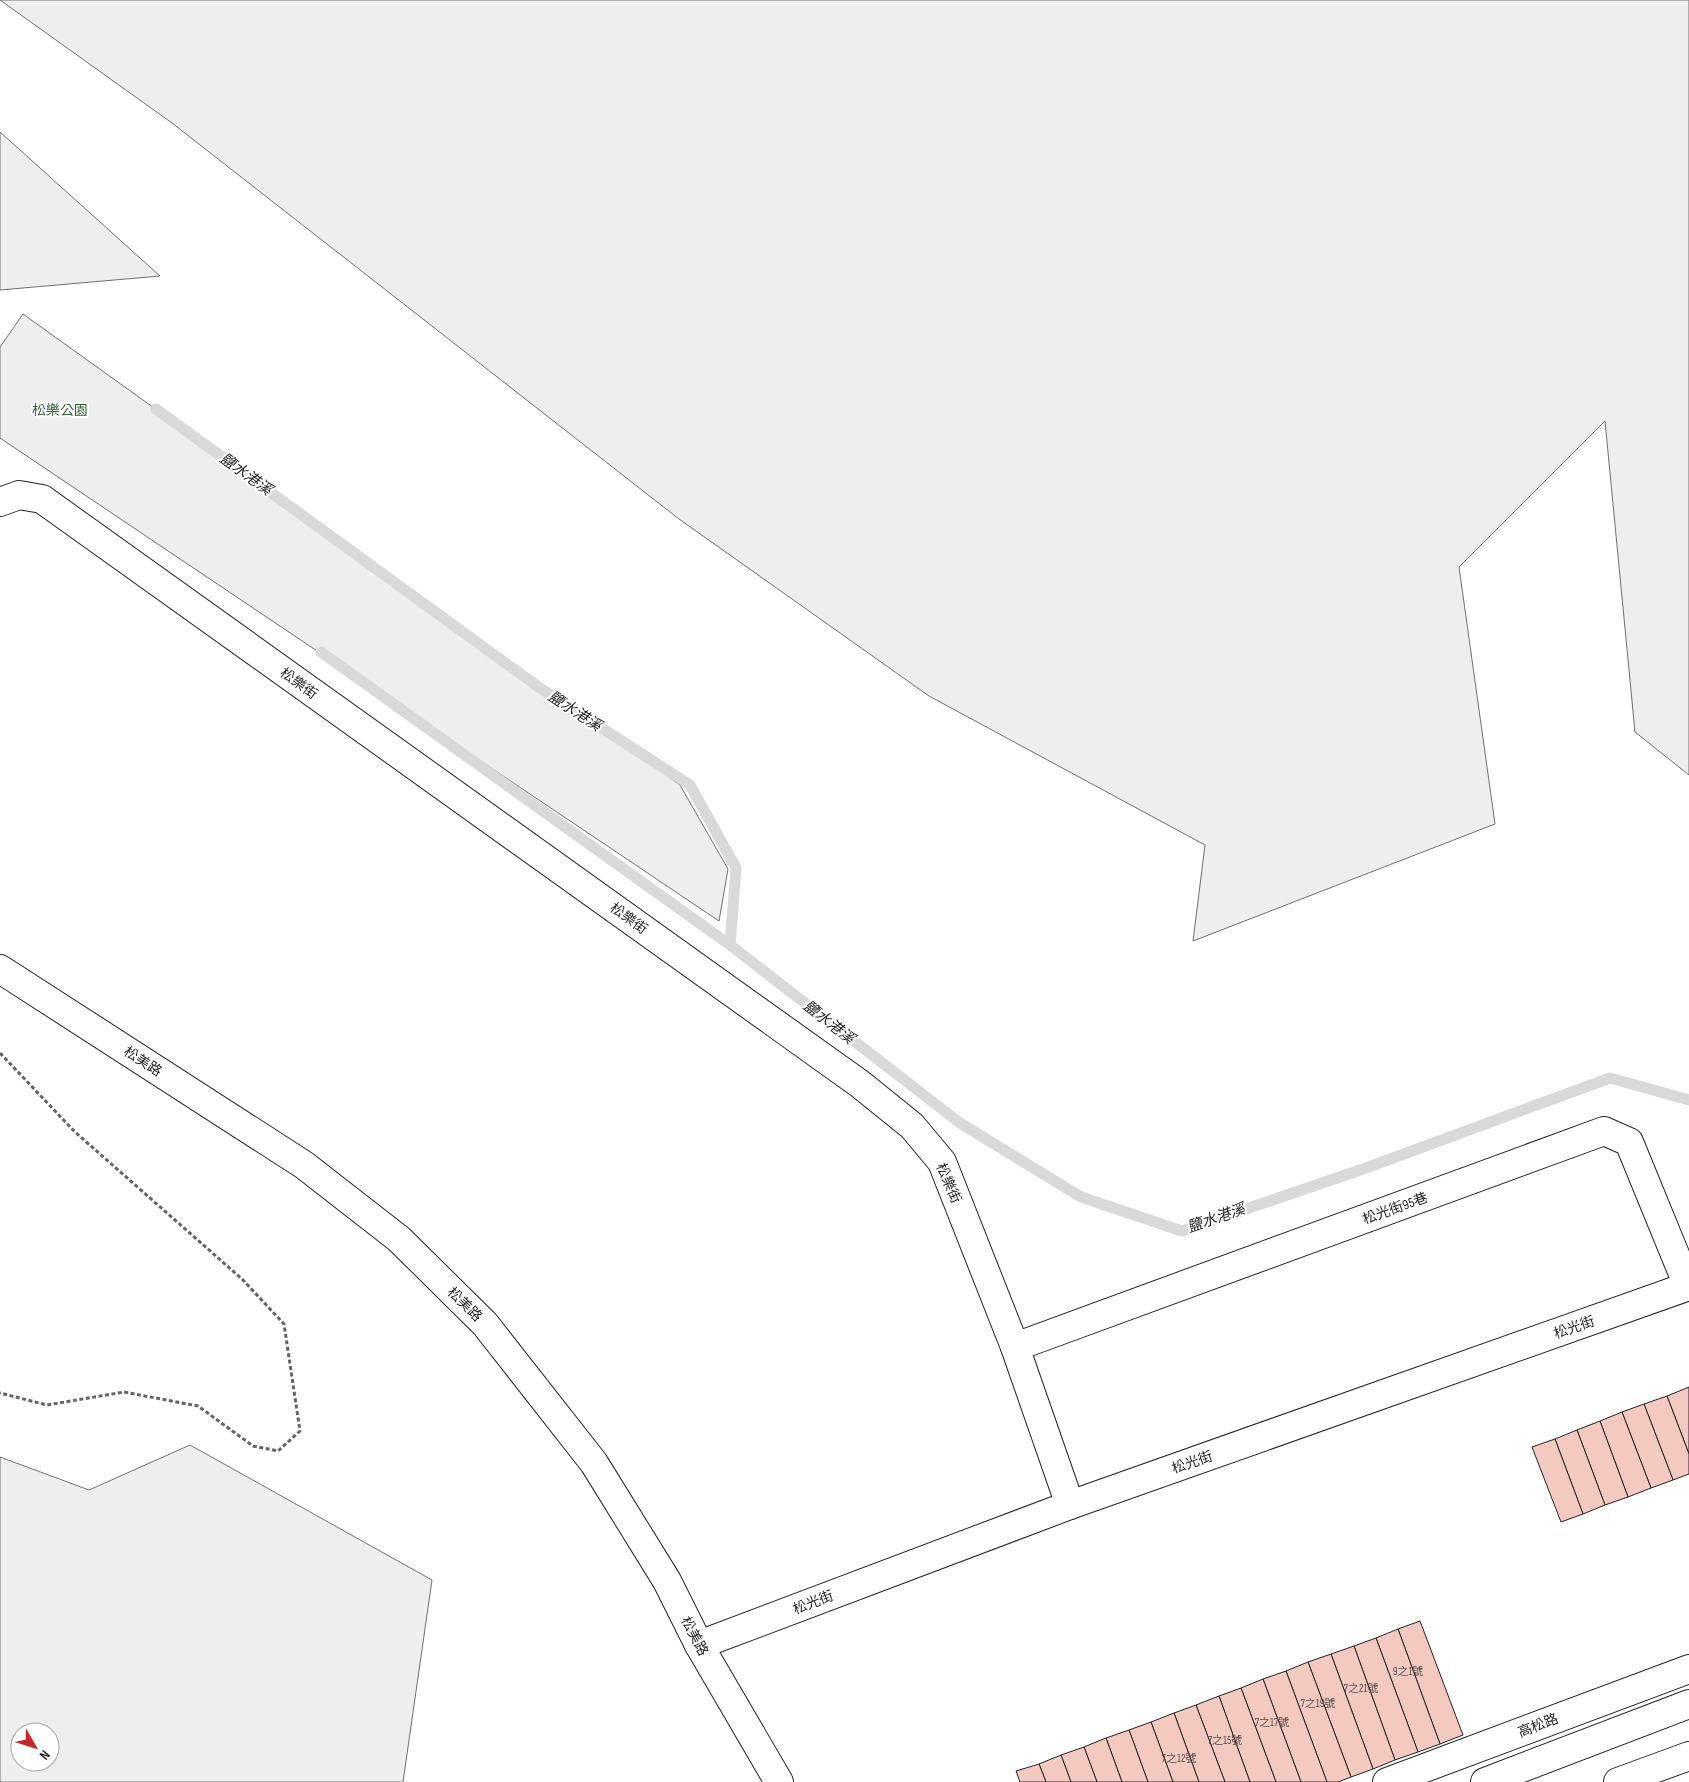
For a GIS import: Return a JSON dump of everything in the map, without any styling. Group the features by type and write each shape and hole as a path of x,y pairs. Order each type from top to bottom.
{"street":[{"name":"松樂街","path":"0,502 19,495 42,500 860,1084 912,1126 942,1162 1015,1346 1070,1505"},
{"name":"松美路","path":"0,969 304,1165 399,1239 485,1324 594,1463 667,1581 699,1645 779,1782"},
{"name":"松光街95巷","path":"1015,1346 1604,1131 1629,1142 1689,1286"},
{"name":"松光街","path":"699,1645 1070,1505 1689,1286"},
{"name":"高松路","path":"1387,1782 1689,1668"},
{"path":"1485,1782 1689,1704"},
{"path":"1618,1782 1689,1756"}],"path":[{"path":"0,1053 75,1132 242,1279 284,1324 300,1431 278,1452 253,1446 198,1406 124,1392 47,1405 0,1393"}],"green space":[{"path":"0,0 1689,0 1689,775 1635,732 1605,421 1459,567 1495,824 1193,941 1205,845 929,696 679,519 172,123"},
{"path":"0,132 160,276 0,290"},
{"name":"松樂公園","path":"23,314 680,785 728,869 719,921 0,438 0,347"},
{"path":"190,1445 432,1580 403,1782 0,1782 0,1457 89,1490"}],"building":[{"path":"1689,1387 1689,1454 1667,1396"},
{"path":"1667,1396 1689,1454 1689,1474 1673,1480 1644,1404"},
{"path":"1644,1404 1673,1480 1651,1488 1622,1412"},
{"path":"1622,1412 1651,1488 1628,1497 1600,1421"},
{"path":"1600,1421 1628,1497 1605,1505 1577,1430"},
{"path":"1577,1430 1605,1505 1583,1514 1555,1439"},
{"path":"1555,1439 1583,1514 1561,1522 1532,1447"},
{"path":"1420,1621 1463,1735 1440,1744 1398,1629"},
{"path":"1398,1629 1440,1744 1418,1752 1376,1638"},
{"path":"1376,1638 1418,1752 1395,1760 1354,1646"},
{"path":"1354,1646 1395,1760 1373,1769 1331,1654"},
{"path":"1331,1654 1373,1769 1351,1777 1308,1662"},
{"path":"1308,1662 1351,1777 1338,1782 1327,1782 1286,1671"},
{"path":"1286,1671 1327,1782 1301,1782 1263,1679"},
{"path":"1263,1679 1301,1782 1276,1782 1241,1688"},
{"path":"1241,1688 1276,1782 1250,1782 1219,1696"},
{"path":"1219,1696 1250,1782 1225,1782 1196,1705"},
{"path":"1196,1705 1225,1782 1199,1782 1174,1713"},
{"path":"1174,1713 1199,1782 1173,1782 1151,1722"},
{"path":"1151,1722 1173,1782 1148,1782 1129,1730"},
{"path":"1129,1730 1148,1782 1122,1782 1106,1738"},
{"path":"1106,1738 1122,1782 1097,1782 1084,1747"},
{"path":"1084,1747 1097,1782 1071,1782 1061,1755"},
{"path":"1061,1755 1071,1782 1046,1782 1039,1764"},
{"path":"1039,1764 1046,1782 1020,1782 1016,1771"}],"waterway":[{"name":"鹽水港溪","path":"156,409 540,688 690,785 736,868 730,945 960,1123 1081,1197 1182,1231 1366,1168 1610,1078 1689,1100"},
{"path":"321,652 730,945"}]}
